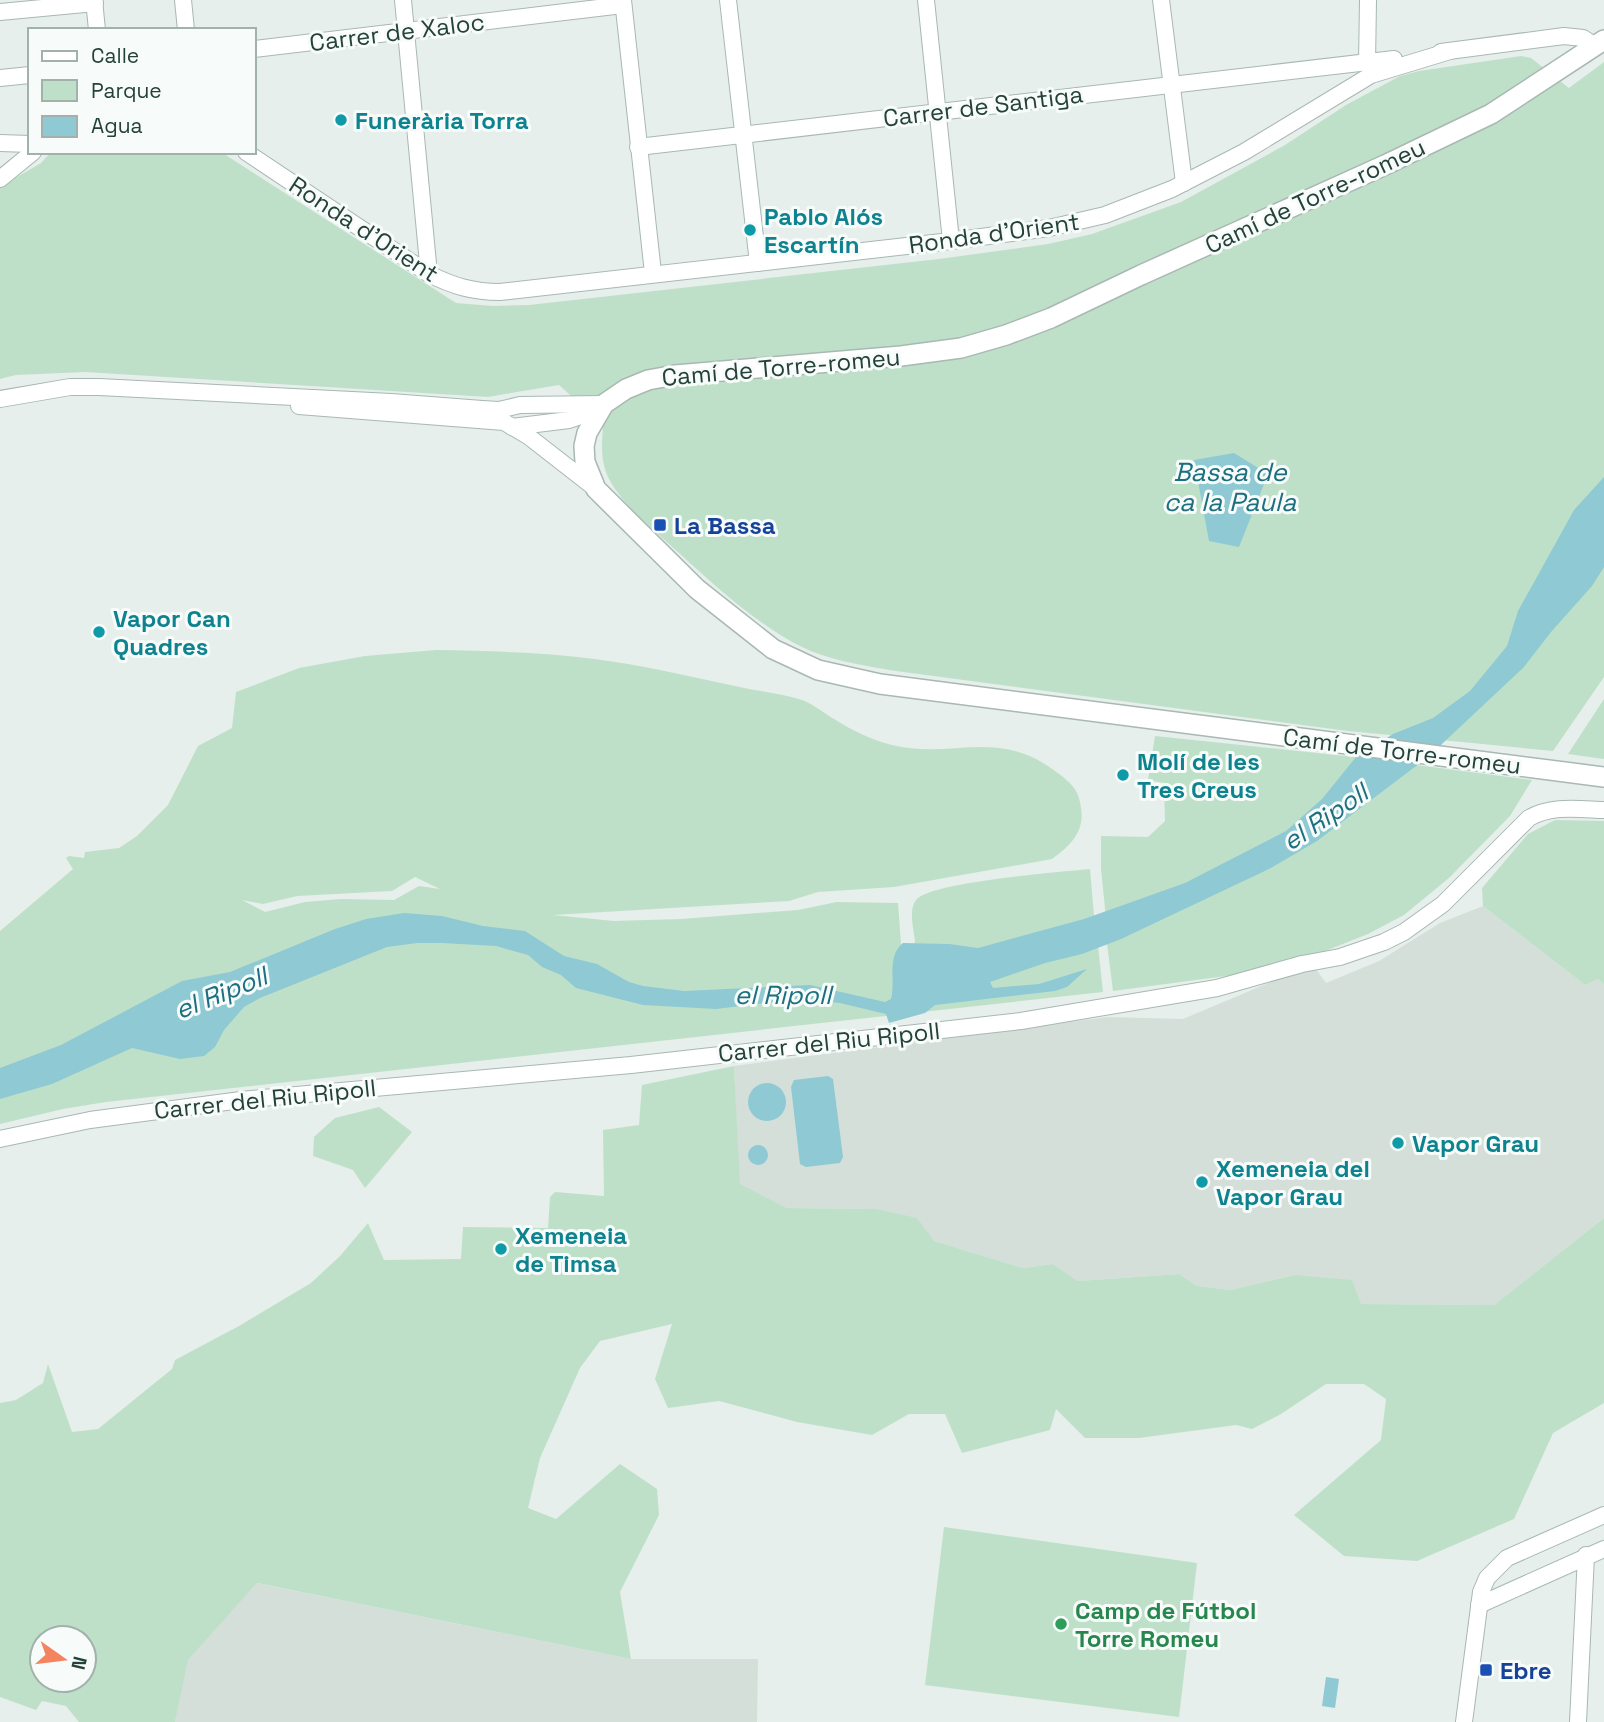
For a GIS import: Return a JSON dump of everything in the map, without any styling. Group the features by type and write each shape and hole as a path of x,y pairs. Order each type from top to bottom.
{"street":[{"path":"183,0 186,28"},
{"path":"403,0 429,274"},
{"path":"728,0 741,134 758,263"},
{"path":"926,0 951,241"},
{"path":"1161,0 1184,183"},
{"path":"1367,64 1368,0"},
{"path":"13,7 94,2 97,28"},
{"path":"623,2 653,274"},
{"name":"Carrer de Xaloc","path":"256,49 406,32 623,2"},
{"name":"Carrer de Santiga","path":"638,146 1367,64 1564,36 1600,43"},
{"name":"Camí de Torre-romeu","path":"1600,43 1491,114 1051,318 961,348 675,375 648,380 626,389 602,407 587,433 584,446 585,461 596,489 678,571 716,605 773,649 818,670 880,684 1604,776"},
{"name":"Ronda d'Orient","path":"249,154 429,274 476,292 500,292 951,241 1049,228 1105,215 1184,183 1262,142 1371,75 1450,51"},
{"path":"1328,67 1333,85 1329,101"},
{"path":"0,78 28,75"},
{"path":"0,143 28,144"},
{"path":"0,178 30,154"},
{"path":"0,399 80,387 499,410 520,405 602,407"},
{"path":"286,397 294,405 318,410 504,422 528,436 596,489"},
{"path":"512,427 569,420 602,407"},
{"name":"Carrer del Riu Ripoll","path":"0,1139 90,1120 241,1100 631,1065 1021,1021 1217,988 1302,964 1340,957 1384,942 1404,932 1443,904 1529,818 1546,810 1604,810"},
{"path":"1469,1721 1479,1605 1481,1592 1488,1578 1507,1558 1604,1515"},
{"path":"1479,1605 1604,1549"},
{"path":"1578,1722 1586,1555"}],"shaded area":[{"path":"1483,906 1585,985 1598,979 1604,984 1604,1218 1494,1305 1361,1304 1294,1275 1230,1290 1197,1286 1179,1274 1078,1281 1053,1264 1023,1268 934,1241 876,1209 787,1208 739,1184 734,1066 1108,1017 1183,1019 1278,979 1315,968 1326,983 1379,961 1440,923"},
{"path":"256,1583 631,1659 758,1659 757,1722 175,1722 187,1660"}],"green space":[{"path":"1521,56 1531,58 1569,88 1604,62 1604,677 1553,751 1348,731 896,671 818,654 777,633 744,609 636,513 613,487 605,470 602,451 603,425 559,385 488,397 85,372 16,375 0,379 0,187 41,163 49,154 224,154 456,303 529,305 939,259 1048,244 1092,234 1181,202 1285,145 1346,105 1400,76"},
{"path":"436,650 495,651 594,659 665,671 794,698 806,702 855,731 892,745 914,749 993,747 1013,750 1034,758 1060,775 1073,786 1080,801 1082,817 1075,838 1052,859 894,887 818,892 789,901 553,915 614,921 681,919 798,910 837,902 898,903 901,944 906,952 915,942 912,915 914,904 926,894 970,883 1090,869 1094,916 1106,918 1101,836 1148,837 1165,821 1164,783 1148,780 1155,736 1355,757 1532,780 1510,816 1449,878 1404,915 1368,934 1320,953 1241,974 1113,991 1107,944 1098,946 1103,992 106,1102 0,1124 0,931 73,869 66,858 84,858 85,852 119,848 137,836 168,805 198,746 232,728 236,692 299,668 365,656","holes":["415,877 440,889 419,886 394,900 341,899 305,902 265,912 242,900 263,904 297,896 392,891"]},
{"path":"1604,699 1604,759 1568,754"},
{"path":"1555,820 1604,821 1604,984 1598,979 1585,985 1483,906 1482,888 1528,834"},
{"path":"734,1066 740,1184 787,1208 876,1209 917,1218 934,1241 1023,1268 1053,1264 1078,1281 1179,1274 1197,1286 1230,1290 1294,1275 1352,1280 1361,1304 1494,1305 1604,1218 1604,1403 1553,1433 1514,1519 1417,1561 1344,1556 1294,1515 1381,1440 1386,1399 1364,1384 1326,1384 1281,1414 1252,1429 1236,1425 1139,1438 1085,1438 1056,1409 1050,1430 962,1453 945,1414 909,1414 872,1435 797,1422 719,1401 668,1408 655,1379 672,1324 600,1341 580,1368 540,1458 528,1508 556,1519 620,1464 657,1489 659,1515 620,1592 631,1659 257,1583 188,1660 175,1722 79,1722 66,1706 42,1701 36,1710 0,1697 0,1403 16,1400 43,1383 48,1364 72,1432 98,1429 172,1369 175,1360 311,1283 340,1256 368,1223 384,1260 461,1259 463,1227 548,1228 550,1197 555,1192 604,1196 603,1130 639,1125 642,1085"},
{"path":"379,1107 412,1132 365,1188 353,1170 313,1156 314,1137 335,1118"},
{"name":"Camp de Fútbol Torre Romeu","path":"944,1527 1197,1563 1179,1717 925,1685"}],"water":[{"name":"Bassa de ca la Paula","path":"1234,453 1268,474 1239,547 1209,541 1194,460"},
{"name":"el Ripoll","path":"1604,477 1604,567 1592,586 1523,668 1428,757 1317,841 1269,869 1121,939 990,982 993,988 1039,984 1087,969 1067,987 1055,991 935,1005 925,1013 889,1023 886,1014 840,1003 800,999 716,1009 643,1005 576,988 561,975 542,967 528,955 496,946 417,943 387,947 260,998 244,1007 224,1030 215,1047 204,1056 180,1059 132,1048 52,1084 0,1099 0,1068 61,1045 182,981 230,972 335,929 366,919 404,913 442,916 483,926 525,931 564,956 597,964 629,982 643,986 684,991 810,985 885,1002 891,999 893,962 903,943 978,948 1084,919 1185,883 1286,831 1322,799 1356,757 1393,734 1433,718 1470,691 1507,646 1518,611 1574,510"},
{"path":"828,1076 833,1079 843,1157 840,1163 806,1167 800,1164 791,1087 794,1080"},
{"path":"767,1083 780,1089 786,1102 780,1115 767,1121 754,1115 748,1102 754,1089"},
{"path":"758,1145 765,1148 768,1155 765,1162 758,1165 751,1162 748,1155 751,1148"},
{"path":"1326,1677 1339,1679 1335,1708 1322,1706"}],"place":[{"name":"Funerària Torra","path":"341,120"},
{"name":"Pablo Alós Escartín","path":"750,230"},
{"name":"La Bassa","path":"660,525"},
{"name":"Vapor Can Quadres","path":"99,632"},
{"name":"Molí de les Tres Creus","path":"1123,775"},
{"name":"Vapor Grau","path":"1398,1143"},
{"name":"Xemeneia del Vapor Grau","path":"1202,1182"},
{"name":"Xemeneia de Timsa","path":"501,1249"},
{"name":"Camp de Fútbol Torre Romeu","path":"1061,1624"},
{"name":"Ebre","path":"1486,1670"}]}
